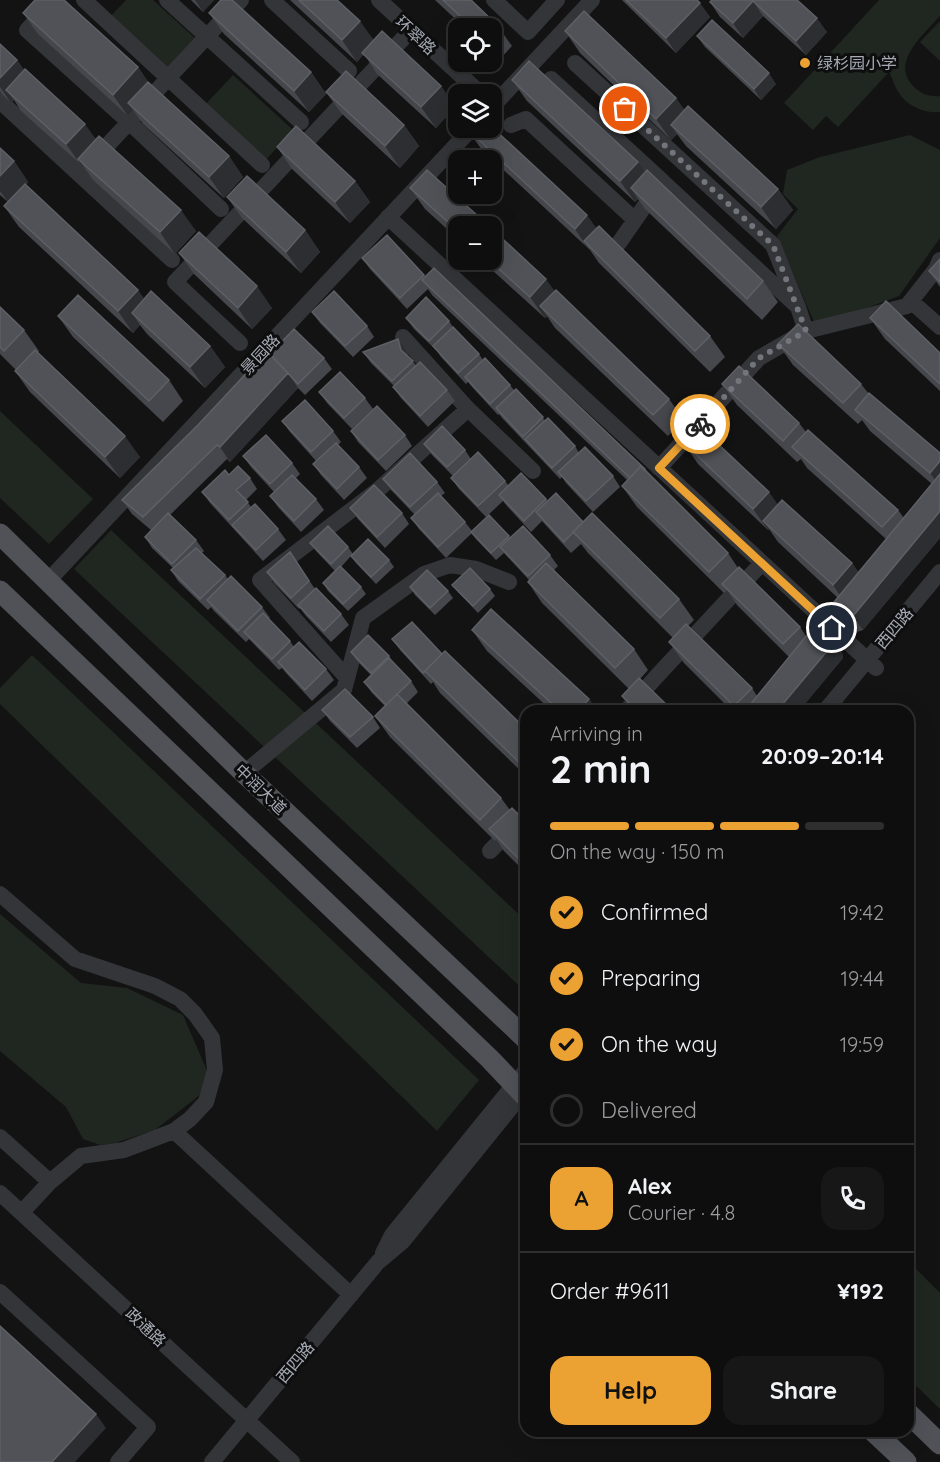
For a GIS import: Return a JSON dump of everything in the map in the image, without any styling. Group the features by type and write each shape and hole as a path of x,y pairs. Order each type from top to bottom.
{"main road":[{"name":"中润大道","path":"0,534 244,773 520,1034"},
{"path":"0,591 520,1084"},
{"path":"914,1419 940,1444"},
{"path":"879,1437 906,1462"}],"street":[{"path":"54,0 27,30 221,208"},
{"path":"167,0 301,122"},
{"path":"80,175 241,0"},
{"path":"272,0 349,71"},
{"name":"环翠路","path":"379,0 469,84"},
{"path":"494,0 528,32 557,0"},
{"path":"502,90 592,0"},
{"path":"93,3 168,78 262,165"},
{"path":"240,343 175,282 411,30"},
{"path":"575,63 773,245 806,331"},
{"path":"550,79 798,307"},
{"path":"0,101 172,260"},
{"path":"511,125 526,119 635,220"},
{"name":"景园路","path":"48,581 463,138"},
{"path":"619,243 662,181"},
{"path":"388,217 872,664"},
{"path":"659,468 759,358 806,331 907,306 936,269 940,260"},
{"path":"912,302 940,327"},
{"path":"403,337 468,408 533,471"},
{"path":"347,678 260,580 379,489 468,408"},
{"path":"631,705 762,563"},
{"path":"244,773 344,690 363,618 424,574 450,565 476,568 509,582"},
{"name":"西四路","path":"844,705 940,572"},
{"name":"西四路","path":"831,705 940,590"},
{"path":"490,851 520,821"},
{"path":"0,894 75,959 155,986 180,999 195,1014 212,1038 215,1070 206,1102 190,1119 174,1131 124,1150 81,1156 50,1182 22,1212"},
{"name":"西四路","path":"212,1462 378,1262 392,1235 520,1090"},
{"path":"174,1131 351,1295"},
{"path":"0,1137 50,1182"},
{"name":"政通路","path":"0,1193 292,1462"},
{"path":"0,1292 148,1427 118,1462"}],"shaded area":[{"path":"126,0 153,0 196,39 166,72 108,19"},
{"path":"879,0 940,0 940,16 918,40 907,59 905,68 907,78 914,87 926,94 940,96 940,112 928,112 910,104 900,95 889,72 838,127 826,116 813,130 784,103"},
{"path":"940,21 940,61 920,42"},
{"path":"233,75 293,130 263,163 203,107"},
{"path":"910,135 940,150 940,238 899,296 861,310 814,322 777,236 798,209 783,194 787,170 820,157"},
{"path":"0,411 93,499 49,544 0,498"},
{"path":"111,530 520,915 520,986 74,569"},
{"path":"32,655 479,1080 437,1131 0,704 0,688"},
{"path":"0,914 81,983 127,988 183,1015 208,1073 200,1095 155,1130 115,1143 100,1145 83,1139 66,1107 0,1051"},
{"path":"914,1267 940,1293 940,1409 914,1384"}],"building":[{"path":"35,0 64,0 138,67 113,95 23,13"},
{"path":"221,0 232,0 311,72 294,91 209,13"},
{"path":"299,0 337,0 360,21 342,40"},
{"path":"443,0 471,0 490,18 462,18"},
{"path":"626,0 697,0 700,3 666,38"},
{"path":"712,0 797,0 817,18 796,41 753,1 733,23 710,2"},
{"path":"584,11 676,98 656,119 565,31"},
{"path":"712,20 769,73 754,89 697,36"},
{"path":"382,31 441,86 421,107 362,53"},
{"path":"0,44 17,60 0,78"},
{"path":"529,61 638,162 620,181 512,80"},
{"path":"25,69 85,124 66,144 6,90"},
{"path":"346,71 404,125 385,146 326,92"},
{"path":"148,82 229,156 209,177 128,103"},
{"path":"688,106 778,189 761,207 671,125"},
{"path":"296,126 355,181 335,202 277,147"},
{"path":"99,136 181,210 160,232 78,159"},
{"path":"502,136 587,215 575,229 502,161 502,150 490,150 477,138"},
{"path":"0,148 14,161 0,176"},
{"path":"427,170 448,189 448,204 465,204 478,216 448,216 448,222 410,188"},
{"path":"647,170 763,281 747,299 631,188"},
{"path":"247,176 305,230 286,252 227,197"},
{"path":"25,184 138,290 118,311 4,206"},
{"path":"599,226 710,336 695,351 584,241"},
{"path":"199,232 257,286 238,308 179,253"},
{"path":"387,235 424,275 400,298 362,258"},
{"path":"502,238 546,279 530,297 500,270 502,270"},
{"path":"940,259 940,282 929,271"},
{"path":"434,268 645,469 641,466 630,478 422,280"},
{"path":"556,290 669,399 653,415 540,306"},
{"path":"151,291 210,346 190,367 132,313"},
{"path":"334,291 367,326 345,346 312,312"},
{"path":"78,295 169,380 149,401 58,316"},
{"path":"426,297 449,321 429,341 406,318"},
{"path":"886,301 940,353 940,384 870,318"},
{"path":"0,307 24,330 4,351 0,347"},
{"path":"798,324 861,384 843,403 778,344"},
{"path":"453,327 479,354 458,373 433,346"},
{"path":"294,329 324,358 298,384 270,354"},
{"path":"398,339 401,350 413,361 392,381 363,352"},
{"path":"35,350 125,436 105,457 15,371"},
{"path":"267,351 288,373 220,447 217,445 143,517 122,500 198,425"},
{"path":"485,358 510,385 490,404 465,377"},
{"path":"420,362 447,390 420,416 393,387"},
{"path":"739,366 799,423 783,441 722,384"},
{"path":"340,372 365,398 344,418 319,392"},
{"path":"516,389 543,417 523,437 496,408"},
{"path":"869,393 940,453 940,461 930,473 855,410"},
{"path":"305,400 333,431 311,452 282,421"},
{"path":"377,406 405,435 378,460 351,431"},
{"path":"548,418 575,446 552,468 525,439"},
{"path":"442,426 465,450 447,467 424,444"},
{"path":"699,426 769,492 753,509 683,442"},
{"path":"808,430 898,510 882,527 792,447"},
{"path":"266,435 292,463 270,484 243,456"},
{"path":"336,443 359,467 337,489 313,464"},
{"path":"585,447 613,476 586,501 558,472"},
{"path":"478,452 505,481 478,506 451,478"},
{"path":"410,453 437,482 410,507 383,479"},
{"path":"238,466 250,478 236,490 248,502 229,520 202,492 225,470 229,475"},
{"path":"641,466 728,553 709,572 622,486"},
{"path":"521,473 546,499 524,521 499,495"},
{"path":"940,474 940,511 853,616 844,618 830,607"},
{"path":"292,475 316,499 294,521 270,496"},
{"path":"374,485 402,513 377,537 350,508"},
{"path":"438,493 465,522 438,547 411,518"},
{"path":"556,493 583,522 564,542 536,512"},
{"path":"782,500 852,563 833,585 763,521"},
{"path":"255,504 278,529 256,550 232,525"},
{"path":"168,513 196,540 172,564 145,537"},
{"path":"592,513 679,599 660,618 573,532"},
{"path":"489,515 509,536 491,553 471,532"},
{"path":"328,526 348,547 331,564 310,543"},
{"path":"523,526 550,555 528,576 500,547"},
{"path":"368,539 389,560 371,577 351,556"},
{"path":"196,548 225,575 200,599 171,570"},
{"path":"290,552 309,581 291,598 267,572"},
{"path":"546,563 634,649 615,668 528,582"},
{"path":"340,566 361,587 343,604 323,583"},
{"path":"739,567 800,627 783,644 722,584"},
{"path":"470,568 490,589 473,606 452,585"},
{"path":"427,570 448,591 430,608 410,587"},
{"path":"231,576 262,607 238,631 207,600"},
{"path":"316,588 341,614 324,631 298,605"},
{"path":"491,609 589,699 584,705 553,705 472,630"},
{"path":"263,613 290,641 272,659 244,632"},
{"path":"412,622 442,654 423,673 392,639"},
{"path":"686,624 752,688 733,705 669,642"},
{"path":"816,624 832,637 833,644 782,705 750,705"},
{"path":"368,635 389,656 371,673 351,652"},
{"path":"299,642 326,669 305,690 278,662"},
{"path":"445,651 520,723 520,763 425,671"},
{"path":"389,658 411,681 386,705 364,682"},
{"path":"639,678 667,705 631,705 622,696"},
{"path":"345,689 373,717 350,737 322,710"},
{"path":"397,694 501,798 480,820 375,716"},
{"path":"512,808 520,816 520,860 489,829"},
{"path":"0,1326 96,1414 52,1462 0,1462"}],"way so far":[{"path":"625,109 773,245 806,331 759,358 700,424"}],"place":[{"name":"绿杉园小学","path":"805,63"}],"route":[{"path":"700,424 659,468 832,628"}]}
